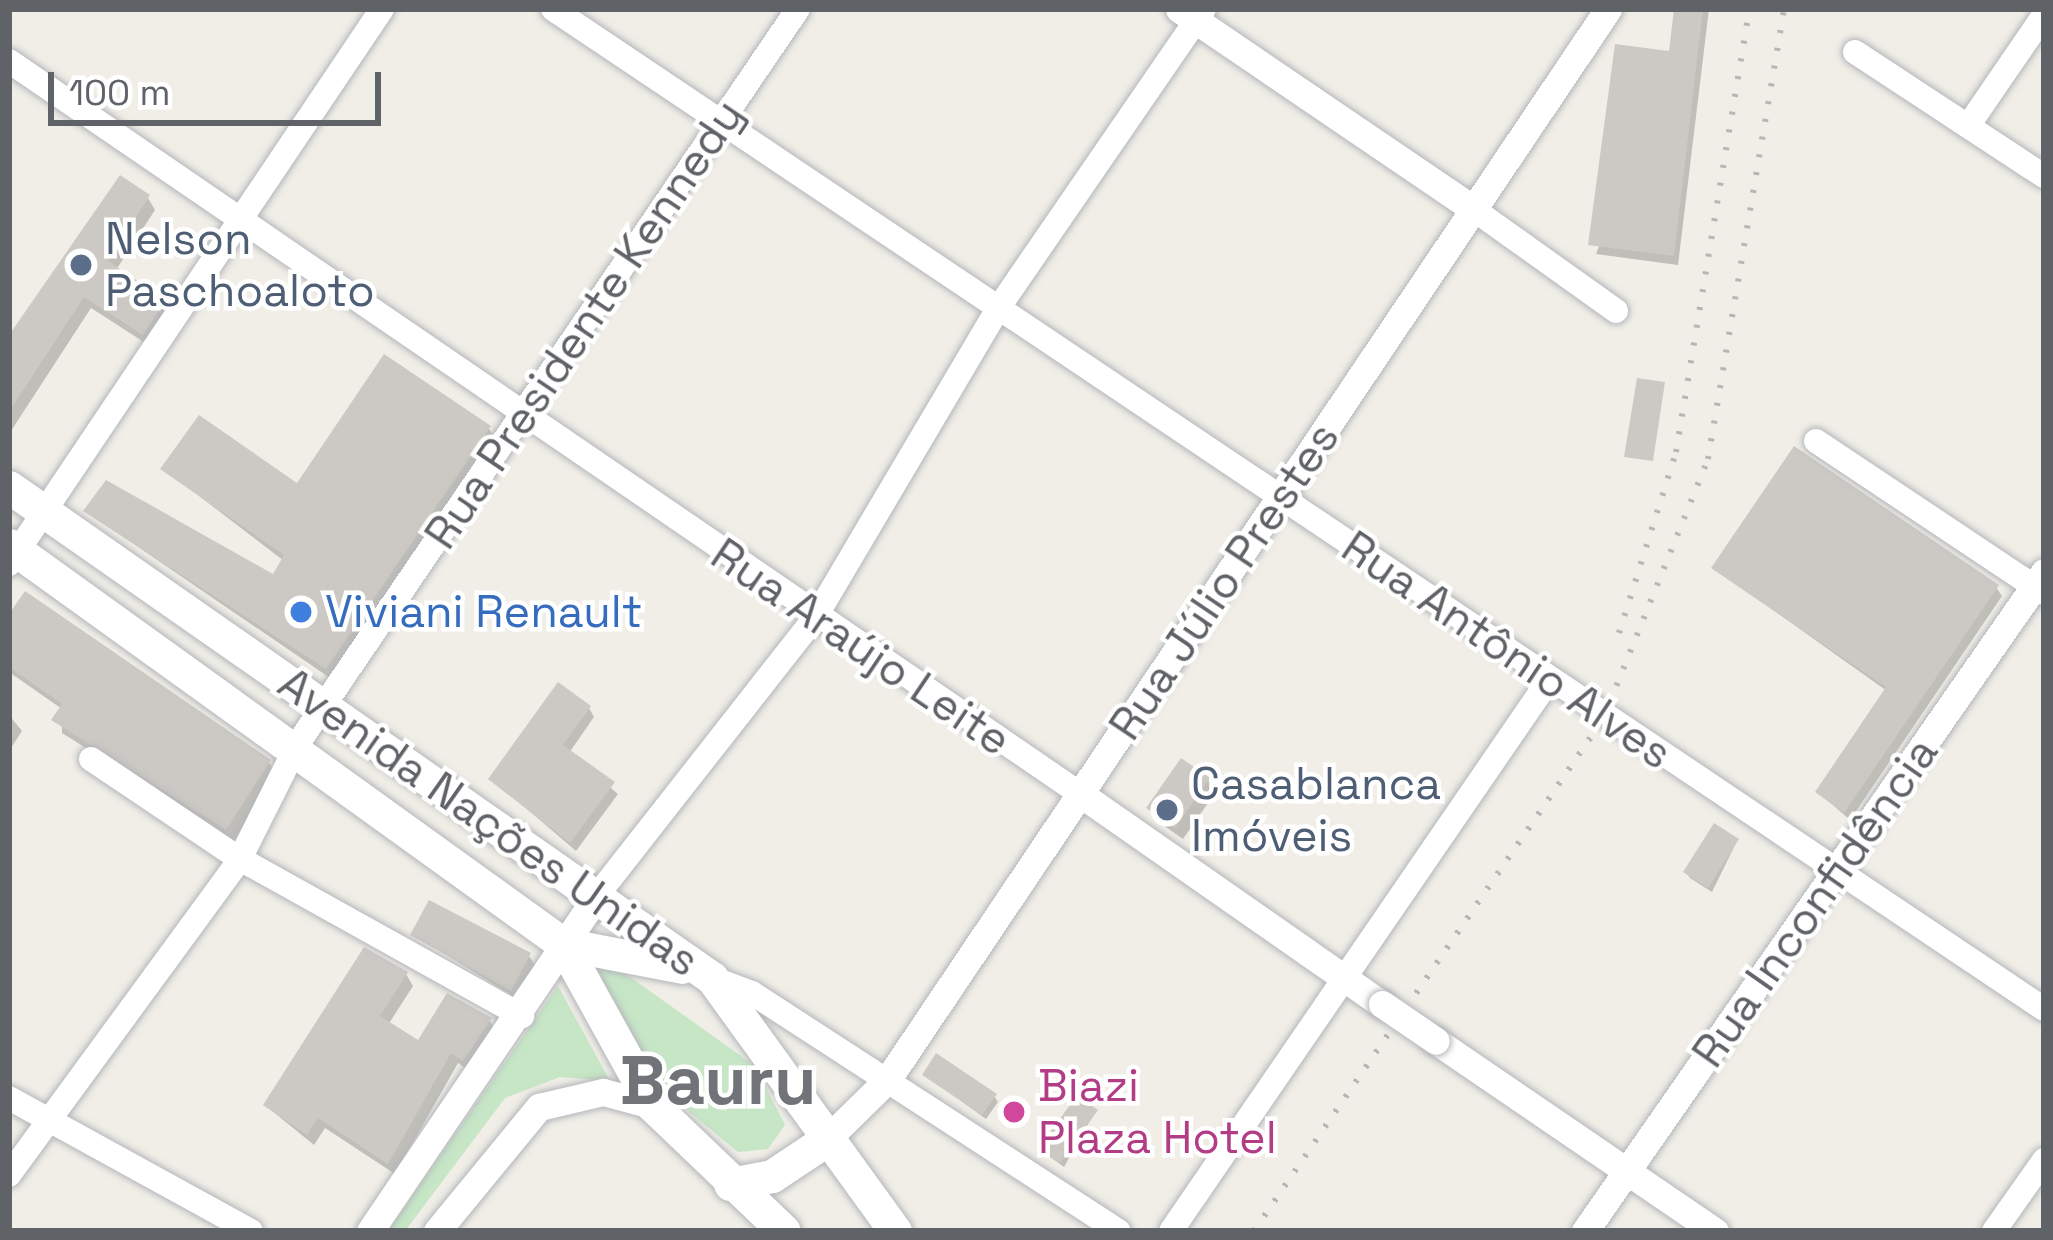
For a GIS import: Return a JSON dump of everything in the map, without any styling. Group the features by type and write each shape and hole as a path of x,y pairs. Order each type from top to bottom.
{"main road":[{"name":"Avenida Nações Unidas","path":"9,487 599,893 712,978 804,1093 826,1140 895,1231"},
{"name":"Avenida Nações Unidas","path":"12,553 297,745 563,944 596,1021 652,1105 784,1231"},
{"path":"563,944 649,954 712,978"},
{"path":"730,1184 772,1176 826,1140"}],"street":[{"path":"12,553 382,9"},
{"name":"Rua Antônio Alves","path":"553,9 2044,1009"},
{"name":"Rua Presidente Kennedy","path":"9,1175 240,859 297,745 798,9"},
{"name":"Rua Júlio Prestes","path":"826,1140 889,1078 1608,9"},
{"path":"370,1231 522,1016 599,893 815,618 997,310 1193,13 1616,311"},
{"path":"1968,126 2044,15"},
{"path":"1855,52 2044,176"},
{"name":"Rua Araújo Leite","path":"9,61 1714,1231"},
{"path":"1816,441 2041,584"},
{"name":"Rua Inconfidência","path":"1585,1231 2041,584"},
{"path":"1171,1231 1549,680"},
{"path":"91,759 240,859 522,1016"},
{"path":"712,978 889,1078 1118,1231"},
{"path":"437,1231 538,1107 603,1092 652,1105"},
{"path":"9,1098 251,1231"},
{"path":"1994,1231 2044,1160"}],"green space":[{"path":"612,964 755,1066 785,1125 768,1149 738,1152 665,1092 618,1018 598,968"},
{"path":"558,986 610,1081 560,1077 505,1098 405,1231 388,1231"}],"building":[{"path":"1674,9 1703,9 1674,256 1588,245 1615,44 1669,51"},
{"name":"Nelson Paschoaloto","path":"120,175 150,195 108,261 166,300 143,335 84,297 9,412 9,335"},
{"path":"384,354 491,426 326,669 83,511 106,480 273,574 284,555 160,469 199,415 297,483"},
{"path":"1637,378 1665,382 1653,461 1624,457"},
{"path":"1794,446 1999,585 1844,813 1815,792 1886,687 1711,568"},
{"path":"25,591 271,760 226,830 51,720 62,704 9,667 9,614"},
{"path":"558,682 591,706 563,745 615,782 570,843 488,779"},
{"path":"1181,758 1210,778 1175,828 1146,808"},
{"path":"1714,823 1739,839 1708,888 1683,872"},
{"path":"429,900 531,953 511,991 410,935"},
{"path":"364,947 408,972 380,1016 418,1040 447,993 492,1018 463,1061 451,1053 388,1164 318,1118 307,1135 263,1105"},
{"path":"936,1053 997,1094 982,1115 922,1075"},
{"path":"1077,1095 1098,1110 1060,1163 1039,1148"}],"railway":[{"path":"1619,633 1676,452 1749,9"},
{"path":"1254,1231 1603,719 1708,459 1784,9"}],"place":[{"name":"Nelson Paschoaloto","path":"81,265"},
{"name":"Viviani Renault","path":"301,612"},
{"name":"Casablanca Imóveis","path":"1167,810"},
{"name":"Biazi Plaza Hotel","path":"1014,1112"}],"district":[{"name":"Bauru","path":"718,1081"}]}
